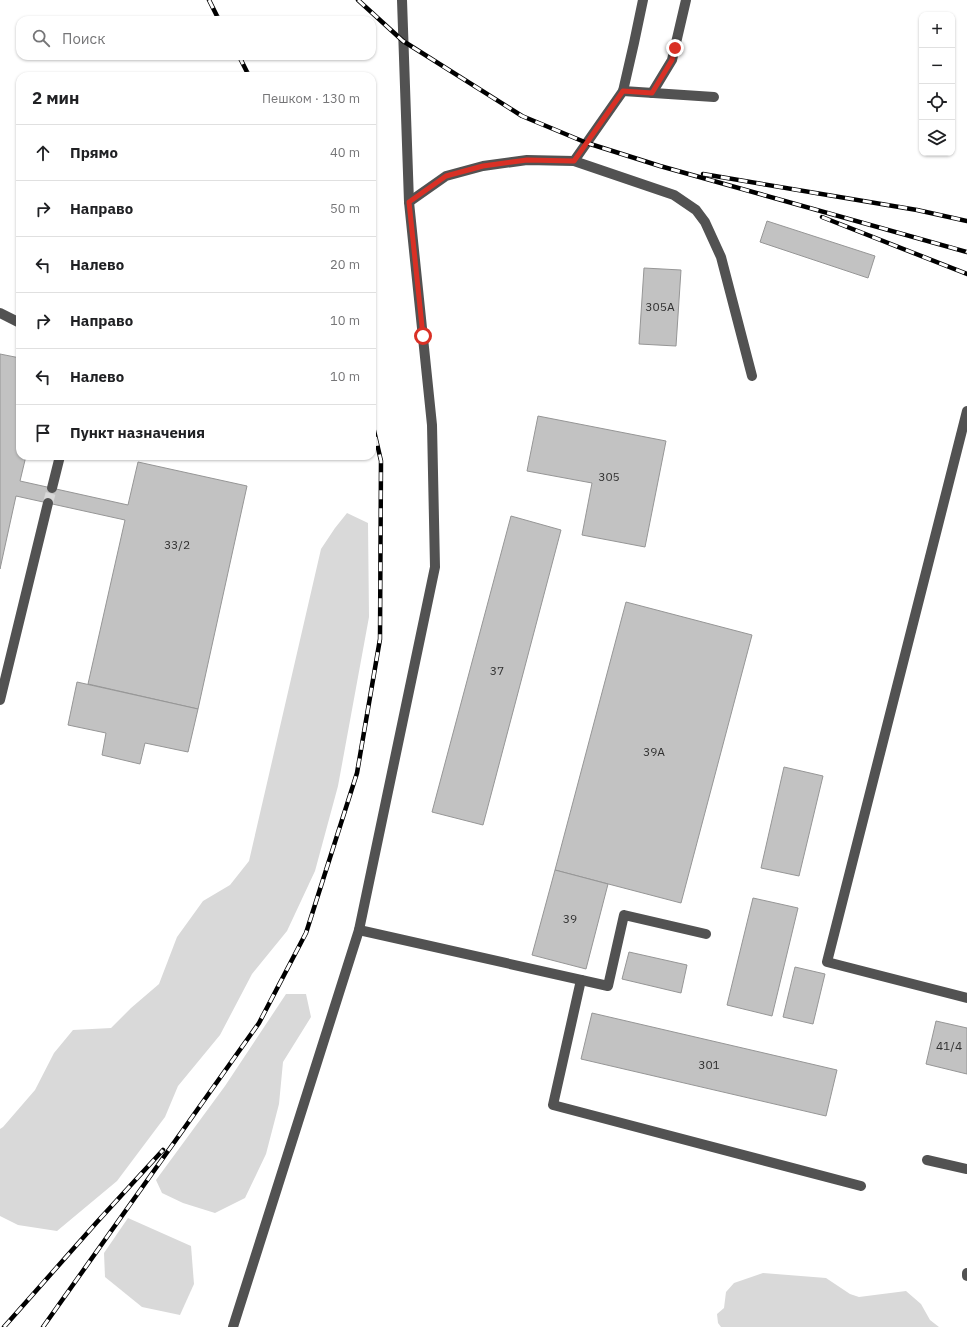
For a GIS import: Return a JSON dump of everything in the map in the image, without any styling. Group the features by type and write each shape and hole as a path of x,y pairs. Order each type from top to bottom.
{"lane":[{"path":"233,1327 359,930 434,567 432,425 409,202 402,0"},
{"path":"574,161 623,91 643,0"},
{"path":"652,93 672,60 686,0"},
{"path":"623,91 714,97"},
{"path":"409,202 446,176 483,166 527,160 574,161 674,195 696,210 705,222 721,257 752,376"},
{"path":"0,313 16,321"},
{"path":"967,411 827,962 967,998"},
{"path":"52,488 59,460"},
{"path":"0,700 48,503"},
{"path":"359,930 608,986 624,915 706,934"},
{"path":"581,980 553,1106 861,1186"},
{"path":"927,1160 967,1169"}],"shaded area":[{"path":"347,513 368,523 369,617 338,786 315,871 287,931 252,974 220,1035 178,1086 165,1117 117,1181 57,1231 18,1225 0,1216 0,1129 35,1090 54,1053 73,1030 111,1028 131,1008 159,984 177,937 203,901 230,885 249,861 321,549"},
{"path":"286,994 306,994 311,1017 283,1062 279,1104 266,1154 245,1198 215,1213 183,1203 162,1193 156,1180 225,1086"},
{"path":"128,1218 191,1246 194,1284 180,1315 142,1307 105,1277 104,1253"},
{"path":"763,1273 826,1278 850,1294 859,1297 906,1291 921,1304 930,1320 939,1327 721,1327 718,1323 717,1314 724,1308 726,1292 734,1283"}],"building":[{"path":"767,221 875,256 868,278 760,242"},
{"path":"644,268 681,270 676,346 639,344"},
{"path":"0,354 16,357 16,460 25,460 20,481 128,505 138,462 247,486 198,709 88,684 125,520 16,496 0,569"},
{"path":"538,416 666,441 645,547 582,535 592,483 527,471"},
{"path":"511,516 561,530 483,825 432,812"},
{"path":"626,602 752,635 681,903 555,870"},
{"path":"77,682 198,709 188,752 145,743 140,764 102,755 106,733 68,725"},
{"path":"784,767 823,776 799,876 761,868"},
{"path":"555,870 608,884 586,969 532,955"},
{"path":"753,898 798,908 772,1016 727,1005"},
{"path":"629,952 687,965 681,993 622,979"},
{"path":"795,967 825,974 813,1024 783,1017"},
{"path":"592,1013 837,1070 826,1116 581,1059"},
{"path":"936,1021 967,1028 967,1074 926,1064"}],"tunnel":[{"path":"48,503 52,488"}],"railway":[{"path":"209,0 217,16"},
{"path":"358,0 376,16"},
{"path":"376,16 403,41 522,116 587,143 660,166 967,252"},
{"path":"241,60 247,72"},
{"path":"703,174 917,210 967,221"},
{"path":"822,217 967,274"},
{"path":"43,1327 259,1023 306,933 357,773 380,639 381,461 376,439"},
{"path":"4,1327 163,1150"}],"route":[{"path":"423,336 409,202 446,176 483,166 527,160 574,161 623,91 652,93 672,60 675,48"}]}
